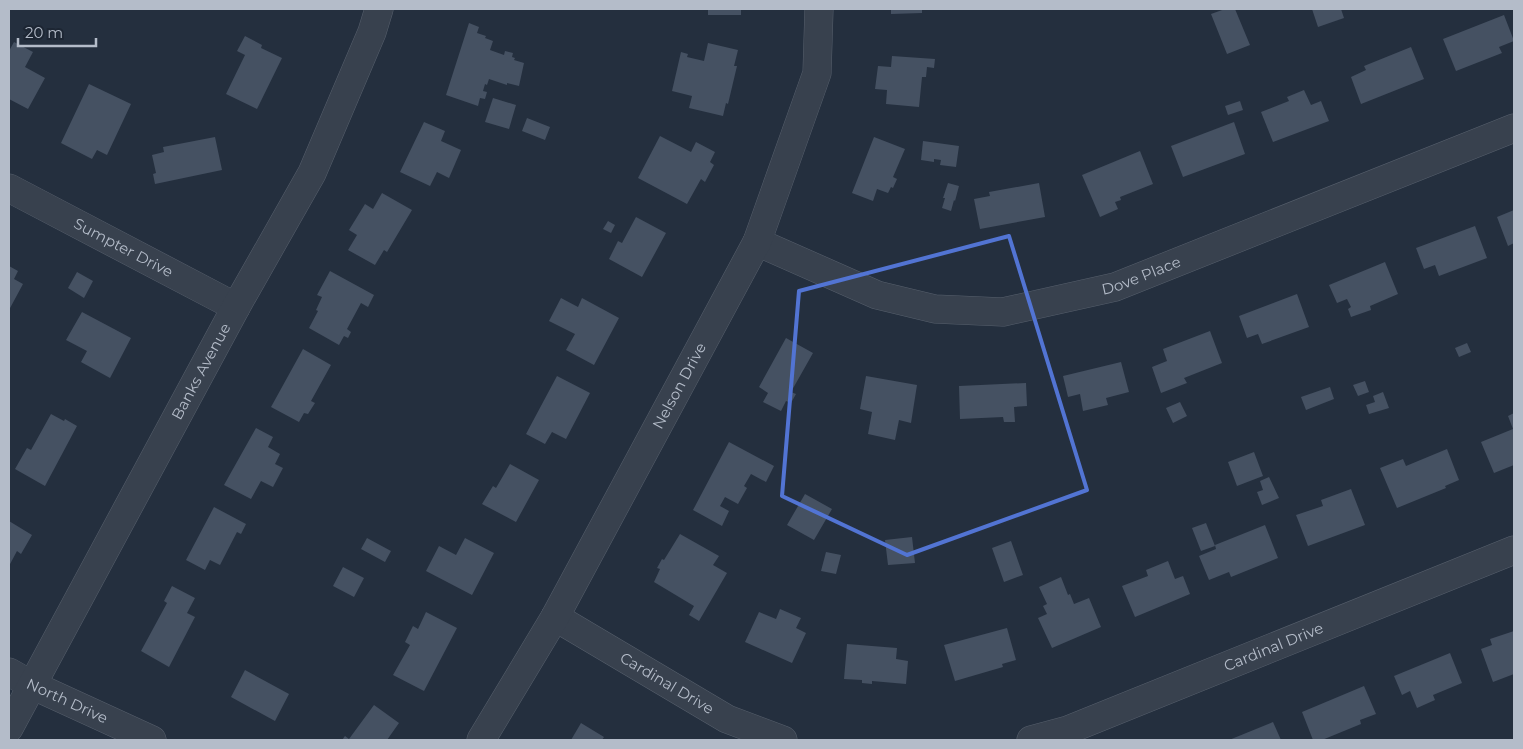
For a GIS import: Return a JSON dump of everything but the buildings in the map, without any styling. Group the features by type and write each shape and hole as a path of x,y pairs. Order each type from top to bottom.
{"street":[{"name":"Banks Avenue","path":"9,728 20,679 236,308 312,172 372,32 379,9"},
{"name":"Nelson Drive","path":"481,740 556,617 757,242 817,73 819,9"},
{"name":"Dove Place","path":"757,242 877,294 935,309 1003,312 1115,287 1514,128"},
{"name":"Sumpter Drive","path":"9,188 236,308"},
{"name":"Cardinal Drive","path":"1031,740 1068,730 1514,550"},
{"name":"Cardinal Drive","path":"556,617 727,719 783,740"},
{"name":"North Drive","path":"20,679 152,740"}],"highlighted area":[{"path":"1009,236 1087,490 907,555 782,496 799,291"}]}
